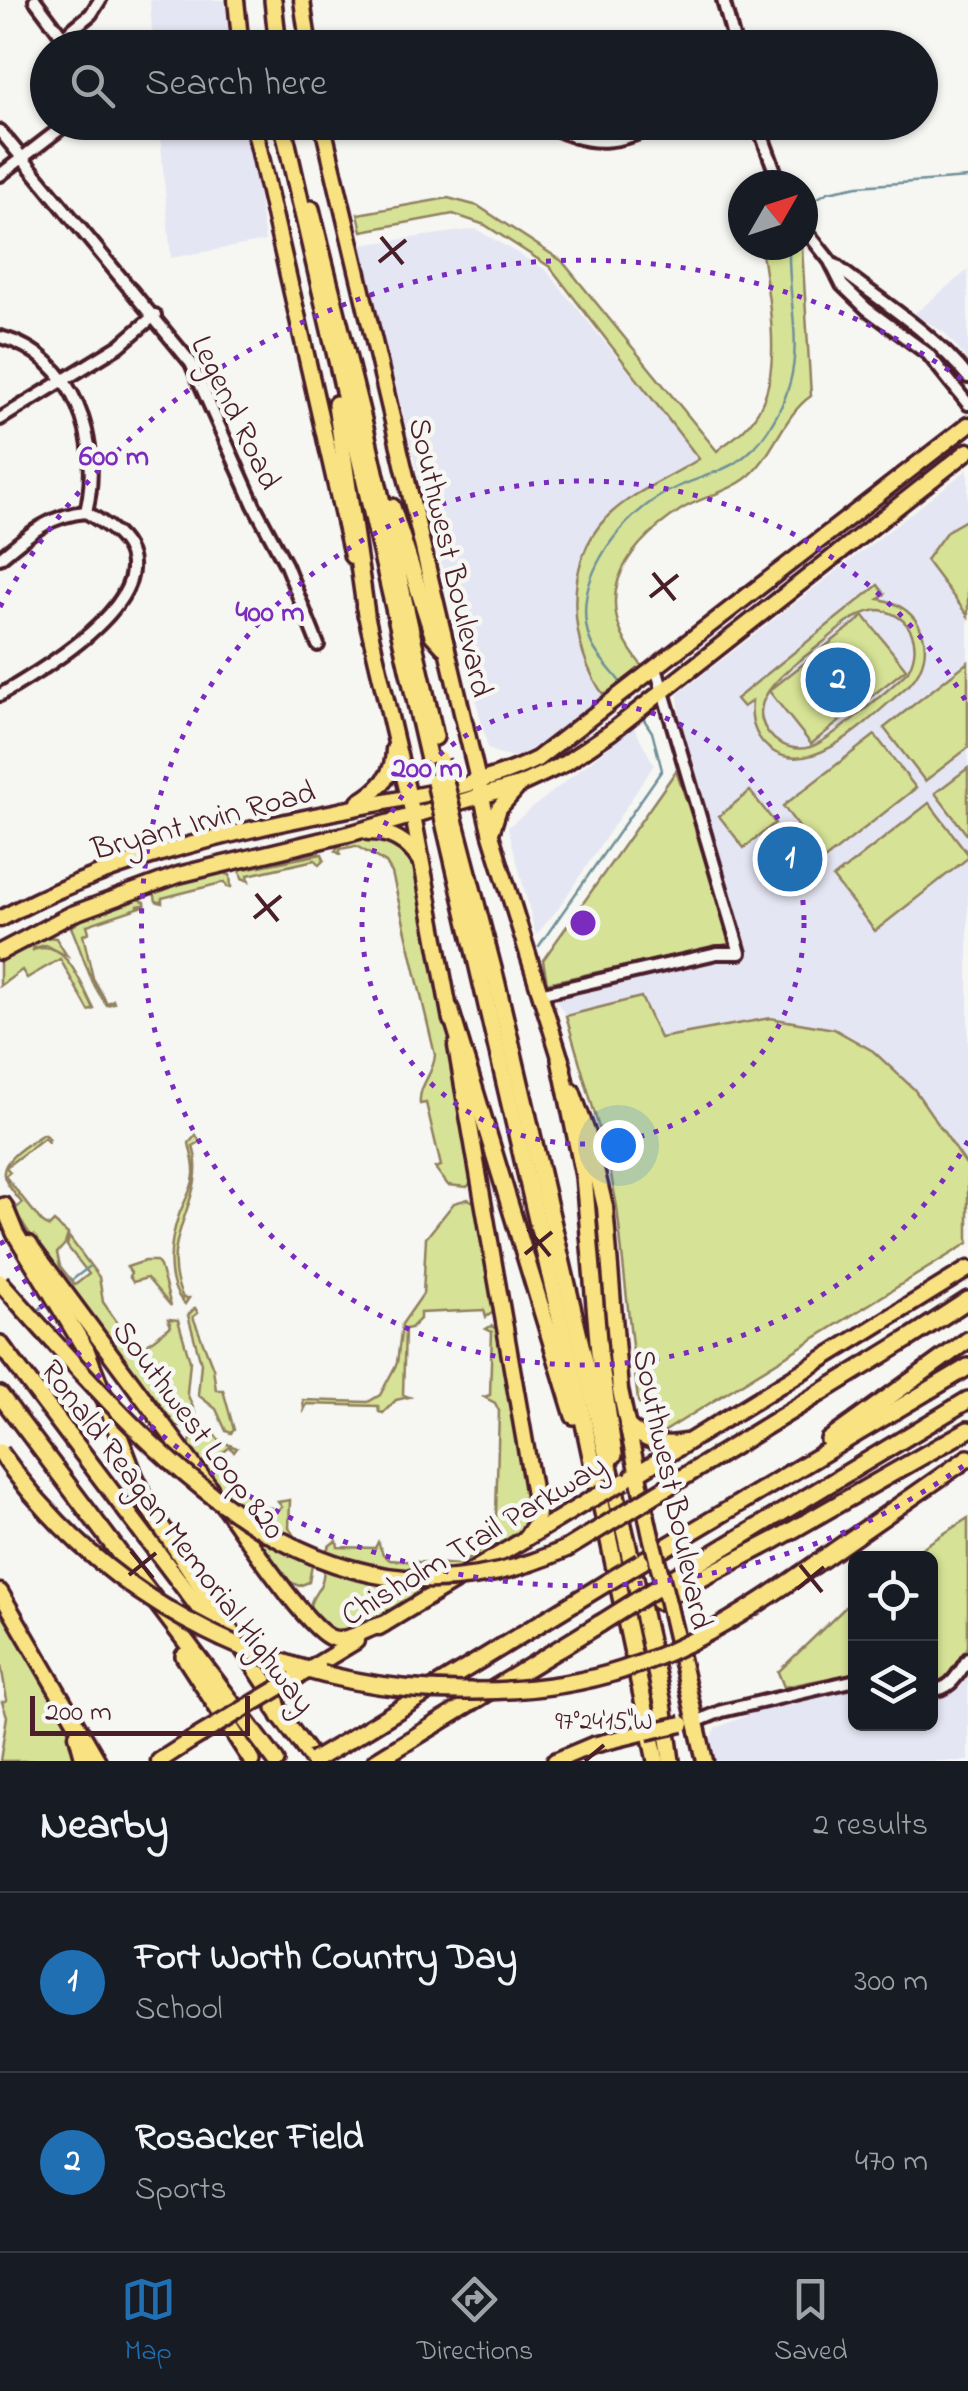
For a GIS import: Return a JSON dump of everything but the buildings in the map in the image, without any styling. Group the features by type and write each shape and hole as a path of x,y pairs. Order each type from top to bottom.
{"highway":[{"path":"264,0 267,30"},
{"path":"273,0 276,30"},
{"name":"Southwest Boulevard","path":"286,140 335,361 451,828 656,1761"},
{"name":"Southwest Boulevard","path":"295,140 366,432 435,762"},
{"path":"335,361 332,378 366,614"},
{"path":"366,432 433,635 444,647"},
{"name":"Southwest Boulevard","path":"451,828 496,980 663,1703 671,1761"},
{"path":"450,1009 570,1406 597,1481"},
{"path":"560,1059 584,1176 598,1352 626,1538"},
{"path":"2,1203 15,1233 86,1350 151,1511 275,1697 280,1716"},
{"path":"0,1282 127,1422 229,1510 278,1541 315,1558 364,1573 410,1579 488,1574 568,1548 968,1300"},
{"path":"759,1492 968,1340"},
{"name":"Ronald Reagan Memorial Highway","path":"0,1344 314,1761"},
{"path":"314,1761 968,1367"},
{"name":"Ronald Reagan Memorial Highway","path":"0,1395 276,1761"},
{"path":"661,1599 968,1400"},
{"path":"379,1759 601,1623 661,1599 775,1540 968,1430"},
{"path":"0,1452 82,1546 153,1602 193,1625 249,1651 312,1672 371,1685 440,1692 557,1686 642,1663 693,1641 743,1614 968,1458"},
{"path":"132,1574 142,1598 252,1761"}],"main road":[{"path":"236,0 239,30"},
{"path":"302,0 306,30"},
{"path":"257,140 413,815 537,1512 526,1539"},
{"name":"Southwest Boulevard","path":"326,140 491,836 560,1059 588,1135 604,1207 631,1477 650,1532 661,1599 705,1761"},
{"name":"Bryant Irvin Road","path":"0,919 64,888 139,859 213,838 477,781 549,751 968,425"},
{"name":"Bryant Irvin Road","path":"0,952 72,914 166,879 482,798 520,786 573,759 965,456"},
{"path":"757,590 770,606"},
{"path":"348,809 378,789 389,775 394,733"},
{"path":"466,737 487,764 510,770"},
{"path":"491,836 499,808 520,786"},
{"path":"352,832 381,832 397,838 412,850 422,867"},
{"name":"Southwest Loop 820","path":"2,1203 63,1292 314,1626 336,1639 384,1624"},
{"name":"Chisholm Trail Parkway","path":"158,1761 968,1269"},
{"path":"627,1424 646,1441 690,1441"},
{"path":"0,1592 98,1761"},
{"path":"71,1715 84,1761"},
{"path":"555,1761 575,1751 691,1718"}],"street":[{"path":"34,0 58,30"},
{"path":"72,30 91,14 100,0"},
{"path":"723,0 731,30"},
{"name":"Legend Road","path":"0,130 192,363 254,505 286,565 318,645"},
{"path":"0,176 46,140"},
{"path":"578,140 600,144 615,140"},
{"path":"764,140 775,170"},
{"path":"818,246 842,285 928,354 968,404"},
{"path":"830,261 928,336 968,377"},
{"path":"0,420 118,346 155,316"},
{"path":"0,336 22,342 38,353 62,380 87,430 92,486 86,512"},
{"path":"0,558 46,521 58,515 86,512 103,522 126,546 130,556 127,589 96,629 0,696"},
{"path":"539,994 740,952 656,668"},
{"path":"938,1690 951,1684 968,1658"},
{"path":"691,1718 848,1682"}],"shaded area":[{"path":"150,0 224,0 230,30 152,30"},
{"path":"161,140 250,140 265,241 171,258"},
{"path":"476,229 546,270 700,459 639,492 583,650 595,683 605,697 548,741 514,757 488,748 360,245"},
{"path":"968,270 968,361 945,333 914,314"},
{"path":"968,469 968,1243 783,1359 638,1401 617,1207 608,1159 566,1016 555,999 543,960 682,759 678,694"},
{"path":"634,727 654,765 558,909 536,935 508,827"},
{"path":"968,1652 968,1761 713,1761 708,1743 716,1728 765,1708 763,1695 848,1677 848,1731 938,1731 938,1685 948,1680"}],"green space":[{"path":"448,198 478,206 562,261 717,451 747,426 767,389 772,343 763,260 803,260 811,396 745,479 682,509 642,542 628,560 615,600 617,621 643,667 605,697 584,655 578,630 575,605 583,557 593,535 618,507 699,459 550,267 485,225 453,214 362,231 358,214"},
{"path":"968,519 968,616 926,560 947,531"},
{"path":"878,585 885,594 879,599 906,611 922,632 924,658 910,684 864,724 826,750 788,757 771,750 755,728 752,701 743,707 736,699","holes":["871,611 891,613 906,625 914,641 908,671 861,713 819,743 796,748 774,739 764,725 761,711 773,685 841,627"]},
{"path":"864,616 906,669 811,744 769,691"},
{"path":"968,662 968,748 925,781 884,728"},
{"path":"875,735 916,788 824,860 783,806"},
{"path":"968,768 968,836 935,793"},
{"path":"676,771 737,942 547,983 543,960"},
{"path":"750,791 775,823 744,848 719,816"},
{"path":"929,803 968,858 875,931 833,878"},
{"path":"364,836 397,845 419,871 474,1174 467,1187 448,1185 435,1168 441,1166 426,1103 420,1104 435,1055 392,873 386,863 356,846 340,849 340,854 335,851 343,841"},
{"path":"320,852 244,869 322,854 324,860 319,865 315,860 248,875 249,881 242,878 244,864"},
{"path":"223,873 230,875 231,887 225,882 162,898 162,903 156,901 154,892 158,886"},
{"path":"137,898 145,902 146,910 143,905 137,906 141,907 87,925 89,932 83,935 93,978 107,1003 113,1000 107,1005 90,977 71,927 76,924 74,919"},
{"path":"45,937 56,938 67,956 46,945 34,945 33,950 45,948 64,957 94,1009 89,1011 60,959 27,978 22,970 0,986 0,961"},
{"path":"641,997 660,1038 770,1018 834,1029 873,1051 914,1089 968,1167 968,1243 657,1436 638,1401 617,1207 608,1159 566,1016"},
{"path":"43,1134 48,1142 44,1138 6,1167 10,1172 5,1176 42,1222 49,1227 54,1222 68,1234 57,1253 60,1266 75,1285 89,1274 67,1246 69,1237 99,1277 103,1302 139,1350 171,1326 168,1319 178,1320 190,1361 187,1393 196,1415 185,1426 172,1426 68,1292 14,1210 22,1203 7,1182 4,1175 4,1169 18,1152"},
{"path":"196,1135 200,1142 193,1146 195,1184 175,1256 183,1298 189,1298 185,1304 174,1284 170,1260 176,1223 193,1180 189,1143"},
{"path":"468,1199 476,1203 495,1311 486,1317 484,1310 420,1313 420,1319 405,1329 403,1395 409,1397 396,1400 383,1413 378,1406 307,1404 304,1410 303,1400 368,1402 380,1395 397,1363 402,1324 423,1294 426,1238 454,1203"},
{"path":"156,1261 160,1266 171,1306 147,1278 133,1282 129,1276 127,1267"},
{"path":"195,1308 198,1313 193,1317 213,1368 216,1390 223,1390 234,1430 231,1433 226,1431 216,1409 198,1395 201,1363 188,1315"},
{"path":"486,1329 498,1329 534,1511 524,1533 350,1633 335,1635 312,1616 310,1606 321,1584 325,1553 331,1544 337,1541 338,1547 375,1548 378,1542 390,1560 460,1565 488,1545 496,1514 499,1411 495,1403 484,1397 490,1395 492,1332"},
{"path":"204,1428 237,1448 234,1452 230,1447 217,1457 256,1506 271,1508 275,1513 282,1507 278,1502 290,1500 289,1528 313,1559 309,1582 299,1586 286,1580 191,1454 192,1438"},
{"path":"968,1518 968,1647 942,1683 938,1682 938,1551 917,1551"},
{"path":"848,1605 848,1674 784,1687 778,1672"},
{"path":"0,1616 7,1618 48,1688 80,1761 0,1761 7,1716 2,1702 7,1700 0,1660"}],"waterway":[{"path":"818,198 858,186 968,178"},
{"path":"624,687 589,637 585,616 592,575 614,538 644,508 660,496 744,457 768,430 782,405 794,361 789,260"},
{"path":"539,946 662,770 652,732 641,715"},
{"path":"72,1280 89,1267"},
{"path":"36,1313 47,1302"}],"place":[{"name":"Rosacker Field","path":"838,680"},
{"name":"Fort Worth Country Day","path":"790,859"}]}
